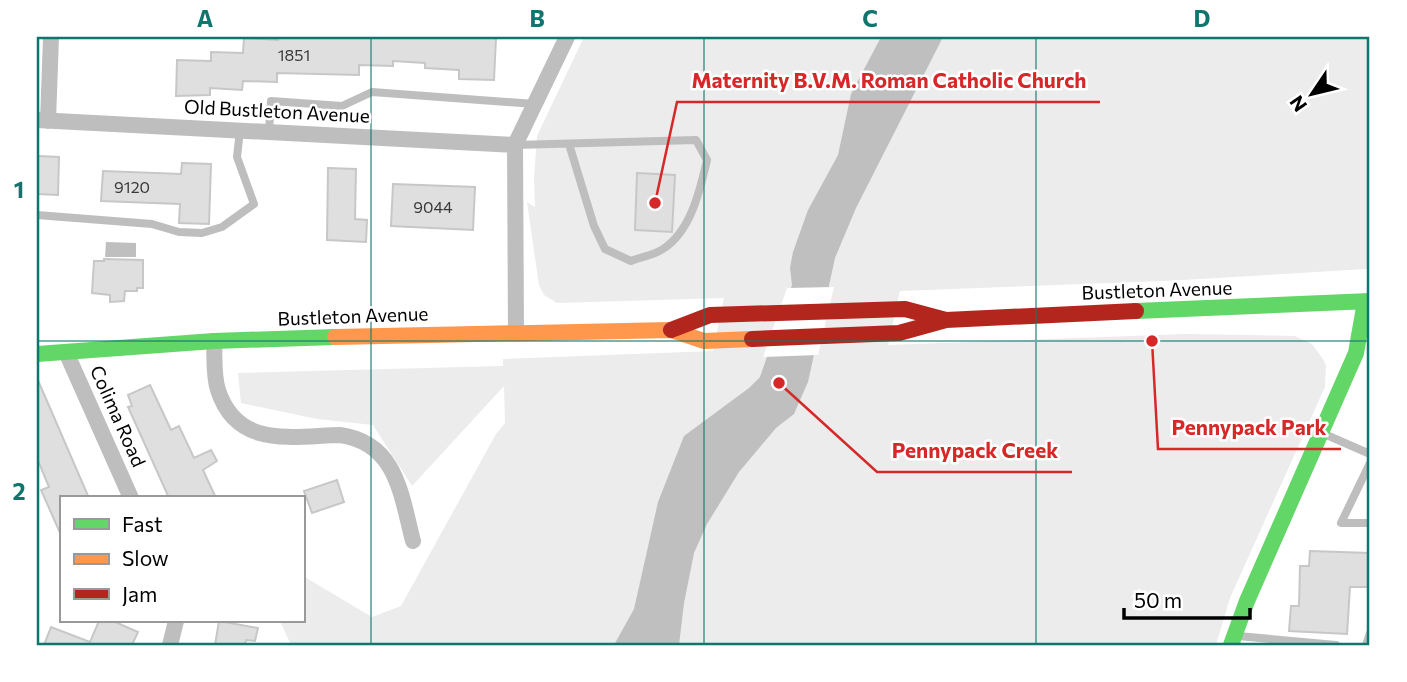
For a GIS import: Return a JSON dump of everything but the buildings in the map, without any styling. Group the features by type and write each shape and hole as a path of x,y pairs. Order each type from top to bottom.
{"main road":[{"name":"Bustleton Avenue","path":"37,354 214,341 516,332 671,330 704,341 899,333 946,320 1368,302"},
{"path":"1233,640 1247,601 1356,353 1368,302"},
{"name":"Bustleton Avenue","path":"671,330 710,315 905,309 946,320"}],"street":[{"path":"42,120 51,37"},
{"path":"516,332 515,145 567,37"},
{"name":"Old Bustleton Avenue","path":"42,120 515,145"},
{"path":"214,341 219,391 238,421 257,434 340,435 370,445 388,463 396,476 413,541"},
{"name":"Colima Road","path":"66,352 130,496"},
{"path":"170,645 176,622"}],"lane":[{"path":"270,131 271,101 342,106 372,92 535,104"},
{"path":"37,215 152,224 179,232 202,233 222,227 254,204 237,157 240,130"},
{"path":"515,145 696,140 707,160 699,193 680,232 663,249 631,261 605,249 594,226 569,144"},
{"path":"1321,433 1370,454"},
{"path":"1370,463 1341,523 1370,523"},
{"path":"1366,645 1370,632"},
{"path":"1233,640 1336,645"}],"shaded area":[{"path":"584,37 1370,37 1370,261 1367,269 1165,281 900,291 888,345 1186,334 1295,336 1312,344 1326,366 1325,387 1230,598 1216,645 291,645 280,622 304,622 304,577 372,617 401,606 496,434 505,423 504,386 412,486 373,425 317,419 241,403 238,373 503,366 503,359 713,351 724,298 557,303 544,295 539,285 527,202 535,207 537,136"},
{"path":"881,37 943,37 856,208 835,258 808,382 794,414 776,428 739,472 707,524 694,553 679,645 614,645 634,609 658,502 684,436 760,377 792,285 790,268 793,252 808,210 838,155 851,94"},
{"path":"106,242 136,243 136,257 105,257"}],"pier":[{"path":"834,287 818,355 763,357 787,288"}],"traffic: fast":[{"path":"1136,311 1370,301"},
{"path":"1231,645 1247,601 1356,353 1365,302"},
{"path":"37,354 214,341 335,337"}],"traffic: slow":[{"path":"335,337 671,330 704,341 752,339"}],"traffic: jam":[{"path":"671,330 710,315 905,309 946,320"},
{"path":"752,339 899,333 946,320 1136,311"}],"place":[{"name":"Maternity B.V.M. Roman Catholic Church","path":"655,203"},
{"name":"Pennypack Park","path":"1152,341"},
{"name":"Pennypack Creek","path":"779,383"}]}
